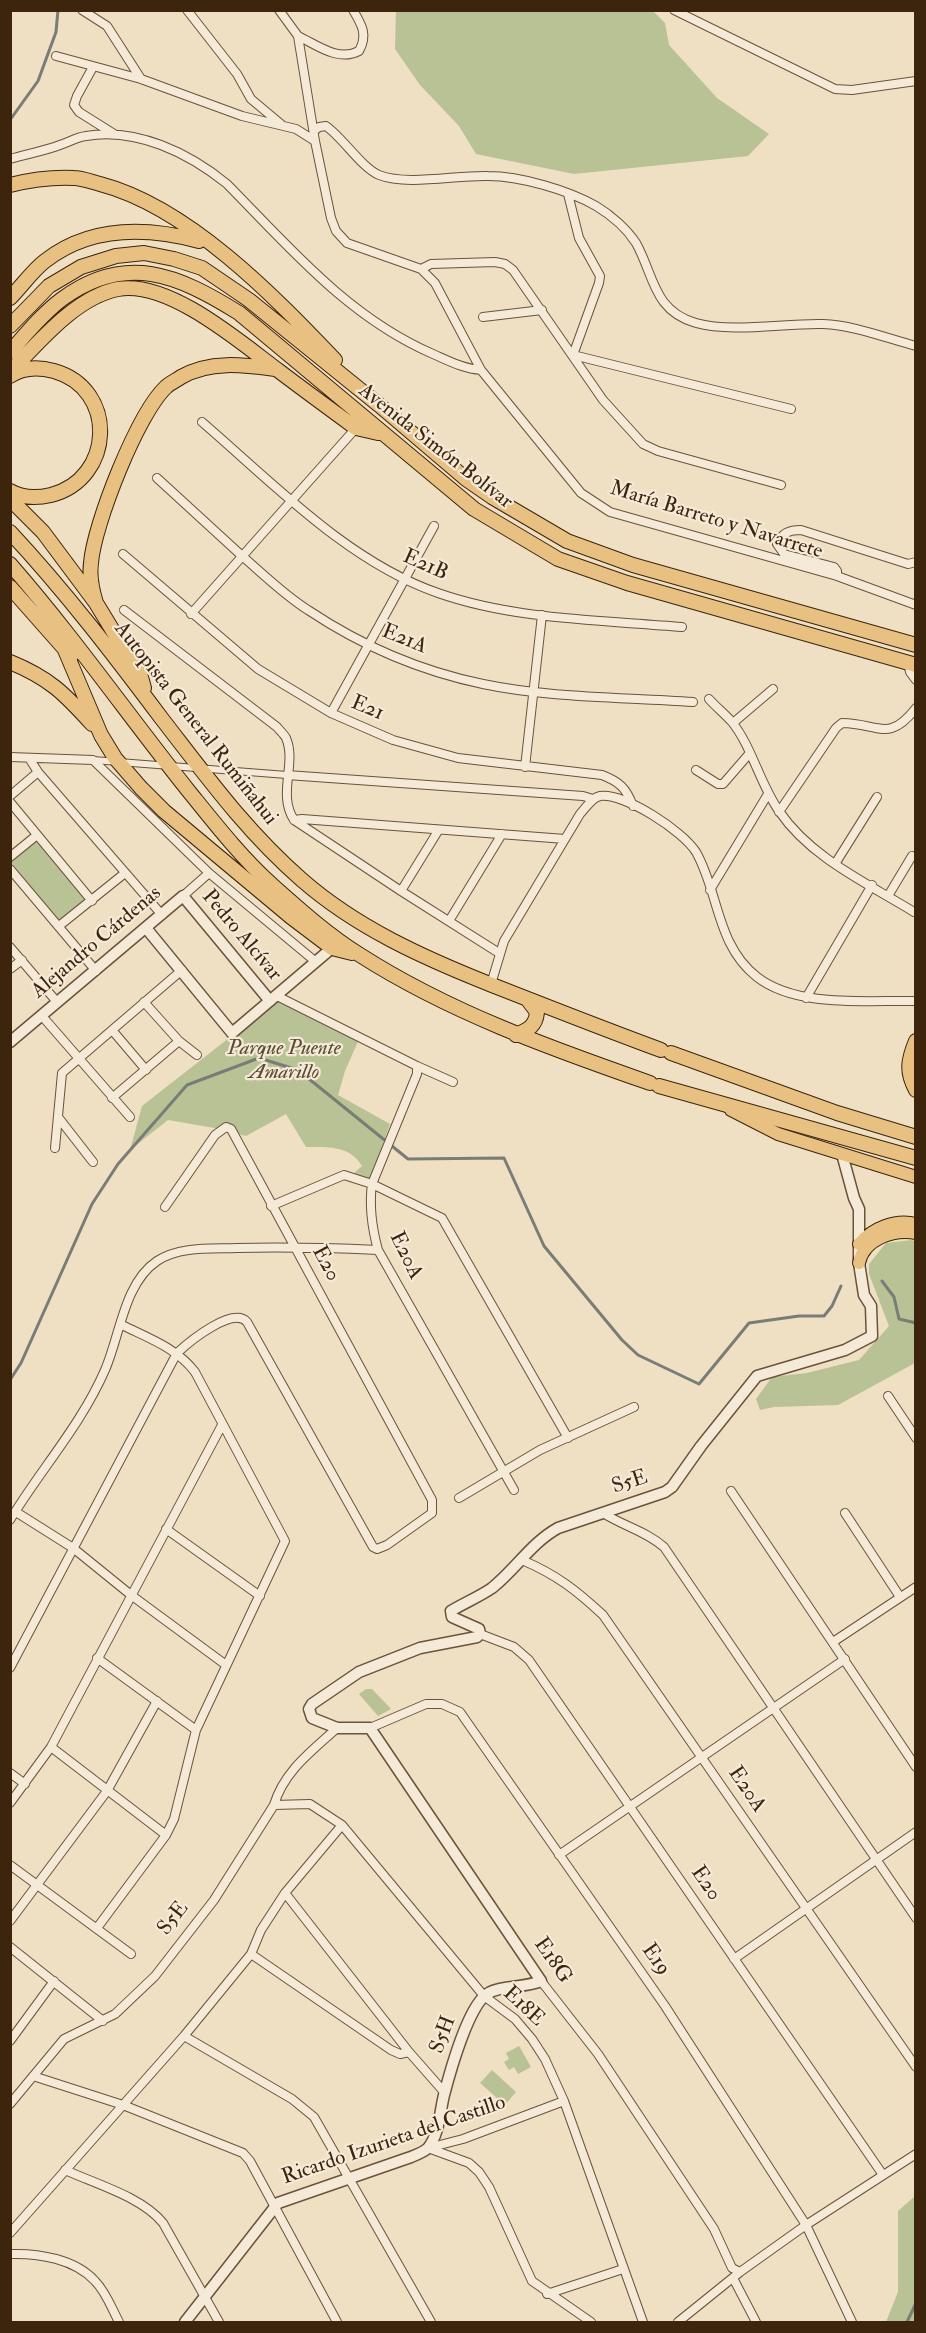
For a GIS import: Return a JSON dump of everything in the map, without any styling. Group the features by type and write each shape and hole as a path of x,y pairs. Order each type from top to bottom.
{"highway":[{"path":"10,185 25,181 75,178 118,189 165,212 210,244 258,283 379,405"},
{"path":"10,298 45,262 76,242 115,232 145,231 175,235 210,244"},
{"name":"Avenida Simón Bolívar","path":"10,326 49,286 81,267 116,256 144,253 202,268 226,283 379,405 466,479 567,541 633,565 915,645"},
{"name":"Avenida Simón Bolívar","path":"10,352 62,299 94,280 129,271 166,276 208,294 239,314 474,509 558,559 627,583 912,663"},
{"path":"10,374 52,329 69,315 98,296 119,289 136,289 165,296 194,310 356,428 380,433"},
{"path":"96,603 91,585 91,562 102,517 135,437 155,401 166,387 184,375 203,368 226,365 277,370"},
{"path":"10,374 19,370 43,368 66,374 85,389 97,410 101,434 96,458 82,478 63,492 39,497 15,494 10,491"},
{"path":"10,499 43,532 96,603 141,677 145,696"},
{"name":"Autopista General Rumiñahui","path":"10,532 59,585 233,812 303,881 343,911 385,938 429,960 527,999 816,1106 915,1137"},
{"name":"Autopista General Rumiñahui","path":"10,564 42,600 206,813 270,883 357,954 422,990 516,1035 654,1084 915,1158"},
{"path":"10,587 65,650 124,708"},
{"path":"65,650 101,735 115,758 164,811 332,948 344,953 357,954"},
{"path":"10,662 37,673 57,688 101,735"},
{"path":"516,1035 528,1030 536,1019 537,1012 527,999"},
{"path":"915,1041 908,1068 915,1090"},
{"path":"809,1128 816,1106"}],"main road":[{"path":"711,1100 778,1134 915,1177"},
{"path":"859,1244 865,1237 883,1226 899,1222 915,1224"},
{"path":"859,1263 861,1253 882,1236 897,1232 915,1233"}],"street":[{"path":"82,10 108,26 141,79"},
{"path":"187,10 237,74 251,99 283,125"},
{"path":"279,10 298,36 331,218 336,231 347,243 421,269 431,264 495,262 505,264 513,270 542,310 603,400 643,444 658,451 781,485"},
{"path":"298,36 334,53 345,56 353,54 359,51 364,38 363,26 353,10"},
{"path":"674,10 835,89 852,90 915,81"},
{"path":"56,56 141,79 242,116 283,125 315,136"},
{"path":"93,67 77,96 75,105 79,112 115,134"},
{"path":"315,136 319,127 326,126 340,136 376,174 393,180 489,176 530,182 596,206 629,233 638,246 662,302 686,319 724,327 831,324 915,346"},
{"path":"10,159 59,146 84,136 128,135 169,148 209,170 227,184 339,295 409,344 459,366 481,370"},
{"path":"568,194 579,238 600,276 573,355"},
{"name":"María Barreto y Navarrete","path":"421,269 435,283 481,370 581,493 610,512 837,576 915,605"},
{"path":"483,317 542,310"},
{"path":"573,355 791,409"},
{"name":"E21B","path":"202,422 292,501 348,544 405,579 438,593 488,607 542,615 682,627"},
{"path":"191,614 356,428"},
{"name":"E21A","path":"157,478 270,581 307,610 368,645 396,658 441,674 532,691 693,702"},
{"path":"331,713 434,526"},
{"path":"837,576 834,567 784,554 777,544 780,538 792,530 801,530 908,564 915,562"},
{"name":"E21","path":"123,554 258,669 331,713 393,740 458,758 591,773 610,778 627,790 633,806"},
{"path":"124,610 276,726 286,737 289,751 286,775 287,804 294,820 499,953"},
{"path":"525,767 542,615"},
{"path":"912,663 910,672 915,680"},
{"path":"733,723 773,689"},
{"path":"709,699 733,723 768,794 779,812 802,838 835,864 914,912"},
{"path":"779,812 836,728 842,723 880,730 893,729 903,723 915,708"},
{"path":"696,770 718,784 723,784 749,754"},
{"path":"10,757 93,760 216,771 583,796 593,799"},
{"path":"28,758 162,915"},
{"path":"93,760 209,873 316,962"},
{"path":"10,796 38,772"},
{"path":"710,890 768,794"},
{"path":"490,984 504,941 565,839 593,799 600,796 615,797 633,806 672,828 690,845 701,864 729,940 746,967 769,985 806,998 915,1001"},
{"path":"835,864 877,797"},
{"path":"10,802 92,901"},
{"path":"294,820 565,839"},
{"path":"401,891 438,831"},
{"path":"449,921 502,834"},
{"path":"10,857 37,835"},
{"path":"888,896 912,856"},
{"path":"10,869 96,970"},
{"path":"59,926 125,873"},
{"name":"Alejandro Cárdenas","path":"10,1042 209,873"},
{"path":"806,998 872,885"},
{"name":"Pedro Alcívar","path":"183,896 273,999"},
{"path":"146,928 232,1033 332,948"},
{"path":"10,947 57,1002"},
{"path":"10,969 22,960"},
{"path":"55,1148 62,1073 182,970"},
{"path":"273,999 453,1082"},
{"path":"144,1002 179,1041 197,1054"},
{"path":"42,1016 130,1117"},
{"path":"112,1030 146,1070"},
{"path":"112,1098 179,1041"},
{"name":"E20A","path":"417,1066 417,1074 373,1183 370,1197 372,1225 378,1250 514,1490"},
{"path":"58,1117 93,1162"},
{"name":"E20","path":"165,1207 220,1129 226,1127 231,1129 432,1500 432,1513 387,1545 377,1549 369,1542 243,1317 230,1318 194,1338 177,1353"},
{"name":"S5E","path":"480,1634 477,1627 452,1617 451,1611 491,1588 522,1560 542,1536 558,1528 665,1492 672,1487 701,1446 757,1376 833,1351 845,1350 872,1336 871,1306 864,1295 859,1263 859,1209 842,1154"},
{"path":"271,1206 344,1175 373,1183 442,1218 568,1438"},
{"path":"10,1520 70,1434 105,1370 122,1325 130,1294 142,1275 157,1261 190,1250 295,1246 378,1250"},
{"path":"97,1928 166,1835 174,1819 196,1730 285,1541 195,1372 177,1353 122,1325"},
{"path":"10,1668 177,1353"},
{"path":"888,1396 915,1438"},
{"path":"459,1498 540,1450 634,1407"},
{"path":"10,1803 51,1747 222,1425"},
{"path":"730,1491 915,1767"},
{"path":"16,1512 73,1548 131,1595 226,1665"},
{"path":"603,1512 622,1524 651,1536 664,1547 915,1918"},
{"path":"845,1513 900,1597"},
{"path":"166,1529 260,1596"},
{"name":"E20A","path":"522,1560 544,1569 571,1586 603,1616 915,2067"},
{"path":"833,1642 915,1587"},
{"path":"370,1728 337,1728 312,1718 309,1709 312,1704 359,1672 420,1648 474,1639 480,1634"},
{"name":"E20","path":"480,1634 514,1647 529,1660 883,2175"},
{"path":"97,1658 196,1730"},
{"path":"560,1855 844,1659"},
{"path":"10,1921 107,1791 158,1701"},
{"name":"E19","path":"370,1728 426,1704 442,1704 460,1712 665,2006 806,2225 852,2322"},
{"name":"S5E","path":"10,2104 64,2039 115,2014 155,1976 213,1900 274,1804 278,1790 290,1772 337,1728"},
{"name":"E18G","path":"370,1728 541,1981 598,2054 714,2229 737,2275 756,2322"},
{"path":"51,1747 166,1835"},
{"path":"10,1773 25,1784"},
{"name":"E18E","path":"274,1804 310,1804 342,1825 484,1996 515,2019 532,2039 545,2059 564,2102 643,2322"},
{"path":"10,2233 184,2036 251,1954 261,1930 285,1893 342,1825"},
{"path":"734,1959 915,1832"},
{"path":"10,1865 130,1954"},
{"path":"285,1893 409,2052 445,2093"},
{"path":"10,1947 103,2021"},
{"path":"251,1954 391,2050 400,2054 409,2052"},
{"path":"10,2041 54,1981"},
{"path":"484,1996 494,1990 525,1986 541,1981"},
{"name":"S5H","path":"428,2148 439,2122 460,2042 484,1996"},
{"path":"184,2036 304,2107 314,2117 431,2322"},
{"path":"33,2076 123,2105 243,2153 250,2161 337,2322"},
{"name":"Ricardo Izurieta del Castillo","path":"185,2322 278,2203 303,2193 349,2180 411,2157 428,2148 463,2139 564,2102"},
{"path":"428,2148 469,2163 479,2172 489,2187 532,2281 547,2294 591,2322"},
{"path":"678,2322 737,2275 806,2225 915,2154"},
{"path":"65,2170 142,2204 155,2213 163,2223 219,2322"},
{"path":"10,2254 28,2254 54,2259 81,2270 95,2281 105,2294 119,2322"},
{"path":"547,2294 623,2269"}],"green space":[{"path":"396,11 653,11 665,23 669,45 717,98 769,134 748,156 574,174 476,154 459,126 420,85 395,49"},
{"path":"36,839 90,898 59,922 11,862 11,858"},
{"name":"Parque Puente Amarillo","path":"277,996 360,1037 345,1071 338,1095 390,1124 370,1180 354,1173 362,1166 351,1154 330,1147 306,1147 286,1114 246,1136 168,1120 130,1150 142,1106 229,1038"},
{"path":"912,1240 915,1242 915,1363 838,1405 774,1407 760,1410 756,1399 772,1377 807,1373 859,1360 889,1326 869,1274 869,1264 886,1243"},
{"path":"366,1689 372,1689 391,1709 378,1716 359,1694"},
{"path":"519,2046 531,2067 518,2074 514,2067 509,2070 504,2062 509,2059 506,2053"},
{"path":"492,2070 516,2092 505,2105 480,2083"},
{"path":"915,2196 915,2322 886,2322 898,2292 898,2211"}],"waterway":[{"path":"10,120 38,81 56,32 58,10"},
{"path":"10,1380 21,1363 92,1204 118,1164 187,1085 259,1058 298,1070 408,1159 504,1158 544,1246 622,1340 638,1355 699,1384 749,1323 799,1316 824,1316 832,1306 841,1286"},
{"path":"882,1281 894,1297 899,1319 916,1323"},
{"path":"907,2322 916,2303"}]}
